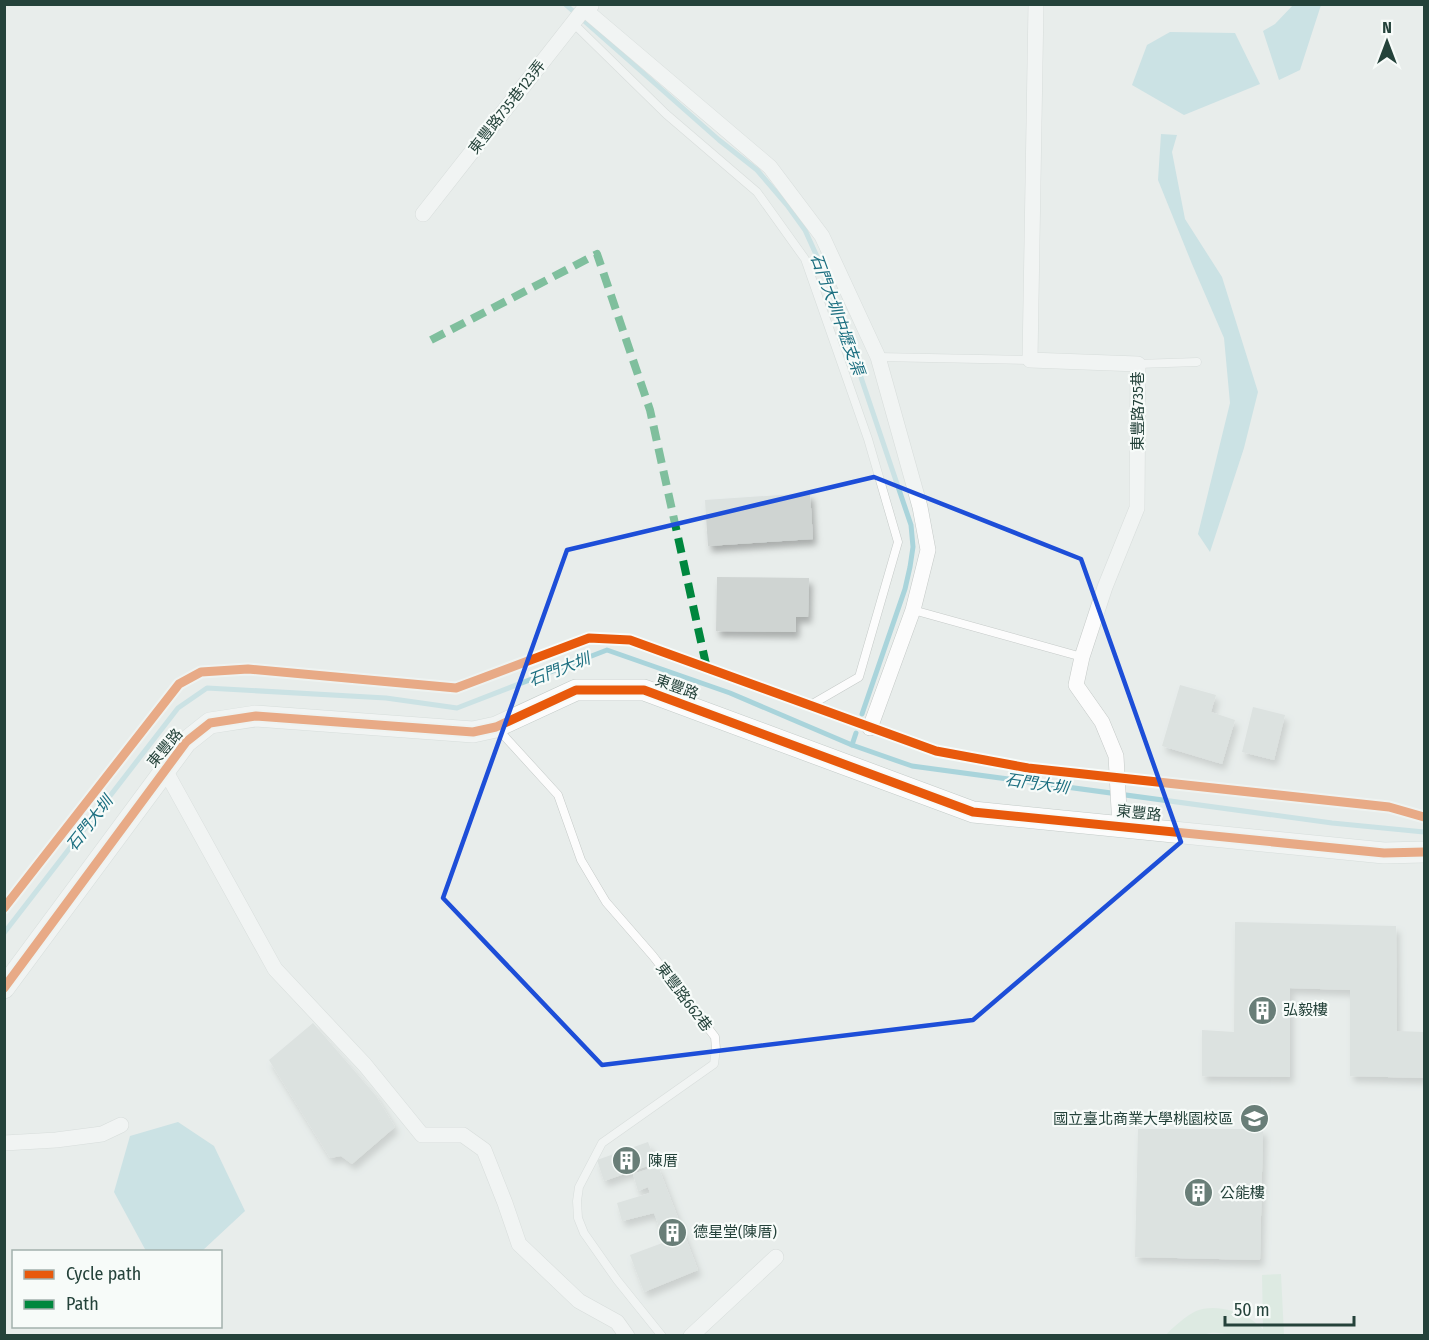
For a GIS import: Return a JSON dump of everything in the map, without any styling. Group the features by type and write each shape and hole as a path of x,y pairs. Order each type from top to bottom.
{"street":[{"path":"1030,360 1035,4"},
{"path":"589,7 699,108 770,167 822,236 878,357 920,507 928,550 914,610 870,728"},
{"name":"東豐路735巷123弄","path":"423,214 573,23 589,7"},
{"name":"東豐路735巷","path":"1030,360 1138,364 1137,508 1105,587 1082,657 1076,685 1102,722 1116,756 1120,827"},
{"name":"東豐路","path":"4,988 186,742 210,723 256,716 473,732 496,727 576,690 644,690 973,812 1384,853 1425,852"},
{"path":"165,770 275,969 365,1065 422,1135 463,1135 484,1150 519,1244 579,1301 617,1322 627,1335"},
{"path":"4,1143 102,1134 121,1125"},
{"path":"691,1335 776,1257"}],"lane":[{"path":"573,23 666,114 757,192 792,240 805,259 868,439 898,542 859,677 809,706"},
{"path":"878,357 1030,360"},
{"path":"1138,364 1197,362"},
{"path":"914,610 1082,657"},
{"path":"4,908 179,684 201,672 248,669 456,688 589,638 630,640 936,752 1118,782 1389,807 1425,817"},
{"name":"東豐路662巷","path":"496,727 558,795 581,860 606,902 653,956 715,1037 714,1064 602,1143 579,1187 578,1218 584,1233 617,1280 662,1335"}],"highlighted area":[{"path":"874,477 1081,559 1181,842 973,1020 602,1065 443,898 567,550"}],"green space":[{"path":"1281,1274 1284,1335 1241,1336 1217,1333 1166,1335 1192,1313 1210,1308 1240,1313 1263,1329 1262,1275"}],"water":[{"path":"1294,4 1321,5 1300,70 1279,80 1263,31 1275,24"},
{"path":"1170,32 1235,33 1260,84 1184,115 1132,85 1147,45"},
{"path":"1161,134 1177,135 1172,152 1185,219 1222,277 1258,392 1244,448 1210,552 1198,534 1230,403 1224,338 1158,180"},
{"path":"178,1122 214,1146 245,1211 203,1250 145,1250 114,1192 130,1136"}],"building":[{"path":"810,493 813,539 708,546 705,500"},
{"path":"717,577 809,578 808,617 796,617 796,632 716,631"},
{"path":"1180,685 1216,695 1211,712 1235,720 1222,764 1162,746"},
{"path":"1253,707 1285,715 1274,760 1242,752"},
{"name":"弘毅樓","path":"1235,922 1396,926 1397,1031 1424,1032 1424,1078 1350,1076 1350,990 1290,988 1290,1077 1202,1076 1202,1030 1234,1032"},
{"path":"313,1023 376,1096 395,1127 352,1164 341,1156 330,1158 269,1060"},
{"name":"公能樓","path":"1138,1129 1263,1129 1260,1260 1135,1257"},
{"name":"陳厝","path":"648,1142 656,1163 604,1181 597,1160"},
{"name":"德星堂(陳厝)","path":"658,1166 698,1270 644,1292 630,1255 665,1242 654,1213 622,1221 617,1203 650,1193 648,1187 638,1191 633,1174"}],"waterway":[{"name":"石門大圳中壢支渠","path":"565,4 719,140 757,170 805,230 829,283 911,525 913,547 905,589 862,714"},
{"name":"石門大圳","path":"4,933 178,708 207,688 386,698 457,708 607,650 730,693 852,745 912,766 1332,823 1424,832"},
{"name":"石門大圳中壢支渠","path":"852,745 856,733"}],"marked path":[{"path":"431,340 597,254 650,410 707,669"}],"cycle path":[{"path":"4,908 179,684 201,672 248,669 456,688 589,638 630,640 936,751 1028,768 1389,807 1424,817"},
{"path":"4,988 186,742 210,723 256,716 473,732 496,727 576,690 644,690 973,812 1384,853 1424,852"}],"place":[{"name":"弘毅樓","path":"1262,1010"},
{"name":"國立臺北商業大學桃園校區","path":"1254,1119"},
{"name":"陳厝","path":"627,1161"},
{"name":"公能樓","path":"1199,1193"},
{"name":"德星堂(陳厝)","path":"672,1232"}]}
